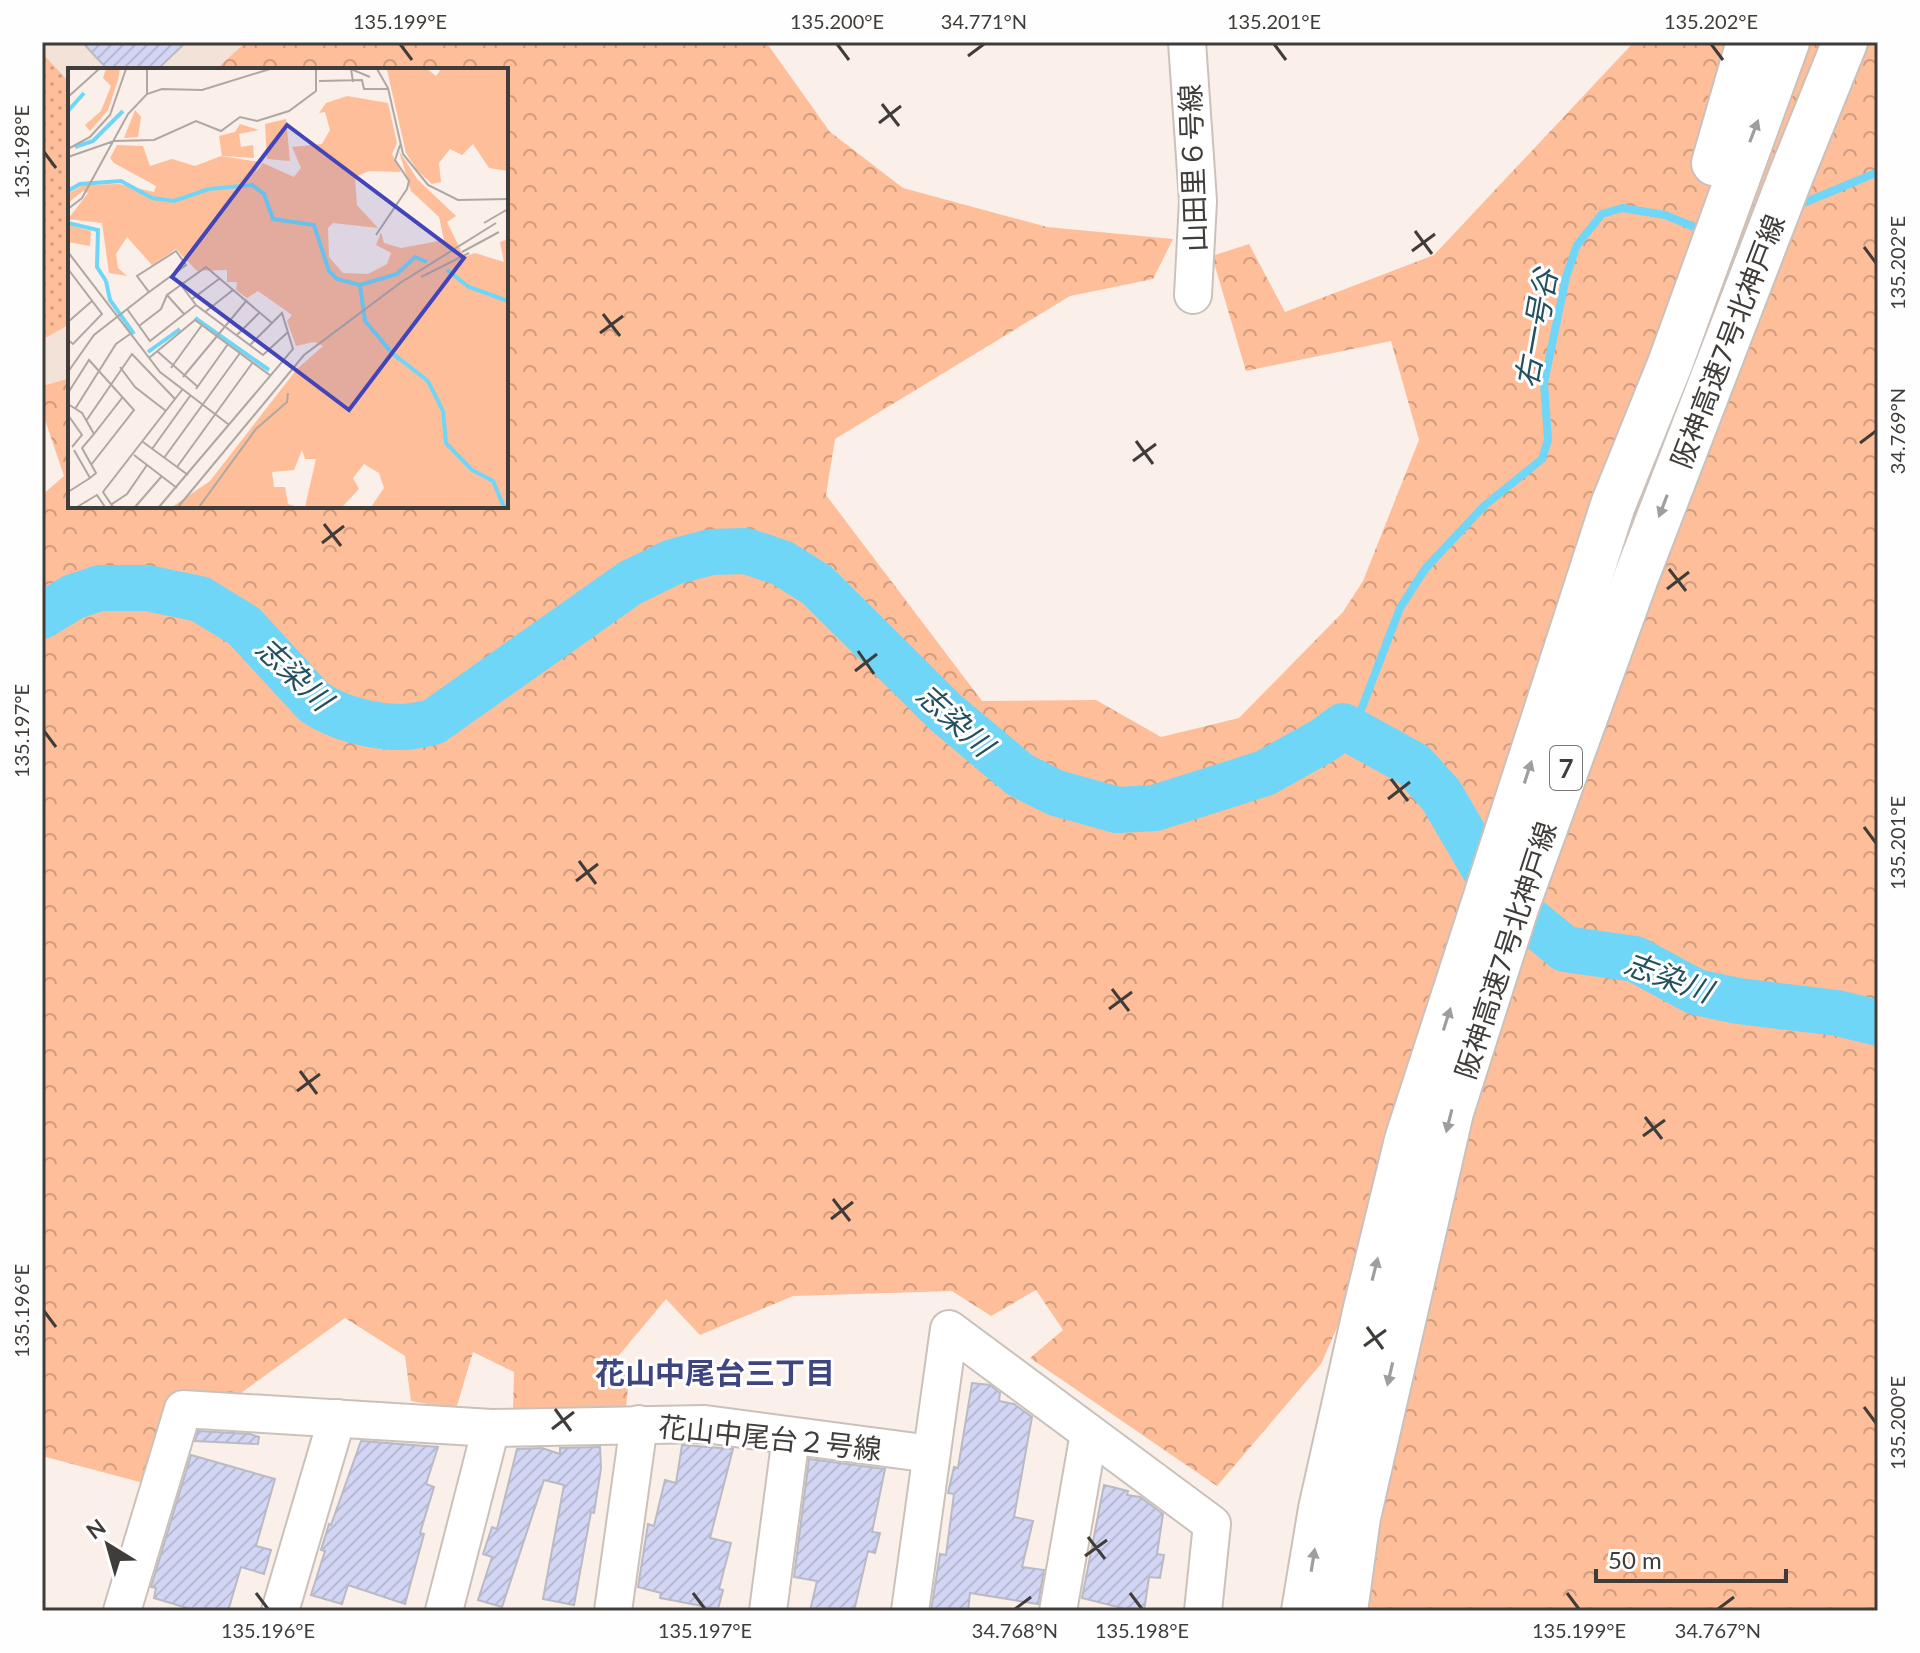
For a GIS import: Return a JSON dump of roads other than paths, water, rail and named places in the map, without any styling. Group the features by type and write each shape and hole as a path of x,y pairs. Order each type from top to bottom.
{"highway":[{"path":"1670,364 1673,308 1749,42"},
{"name":"阪神高速7号北神戸線","path":"1345,1611 1340,1513 1366,1308 1407,1140 1613,505 1670,364 1787,42"},
{"name":"阪神高速7号北神戸線","path":"1304,1611 1340,1513 1451,1112 1516,908 1635,580 1845,42"},
{"path":"1721,356 1765,292 1876,42"}],"street":[{"name":"山田里６号線","path":"1187,42 1198,201 1193,295"},
{"path":"910,1611 949,1329 1212,1524 1203,1611"},
{"name":"花山中尾台２号線","path":"122,1611 183,1409 491,1428 705,1424 931,1454"},
{"path":"280,1611 337,1418"},
{"path":"613,1611 639,1424"},
{"path":"444,1611 491,1428"},
{"path":"1058,1611 1089,1433"},
{"path":"768,1611 791,1436"}],"waterway":[{"name":"右一号谷","path":"1794,207 1878,172"},
{"name":"右一号谷","path":"1343,726 1361,710 1400,608 1425,569 1484,506 1542,459 1548,440 1544,383 1566,277 1577,245 1602,214 1622,208 1665,215 1704,231"},
{"name":"志染川","path":"42,616 73,597 100,588 147,588 200,599 244,626 314,702 333,713 355,720 405,727 433,722 630,583 673,562 711,552 746,551 782,563 817,585 945,712 1020,775 1056,793 1117,810 1155,808 1265,773 1343,726 1414,765 1441,795 1486,872 1526,917 1565,949 1635,959 1696,992 1738,1001 1837,1013 1878,1023"}],"district":[{"name":"花山中尾台三丁目","path":"715,1372"}]}
